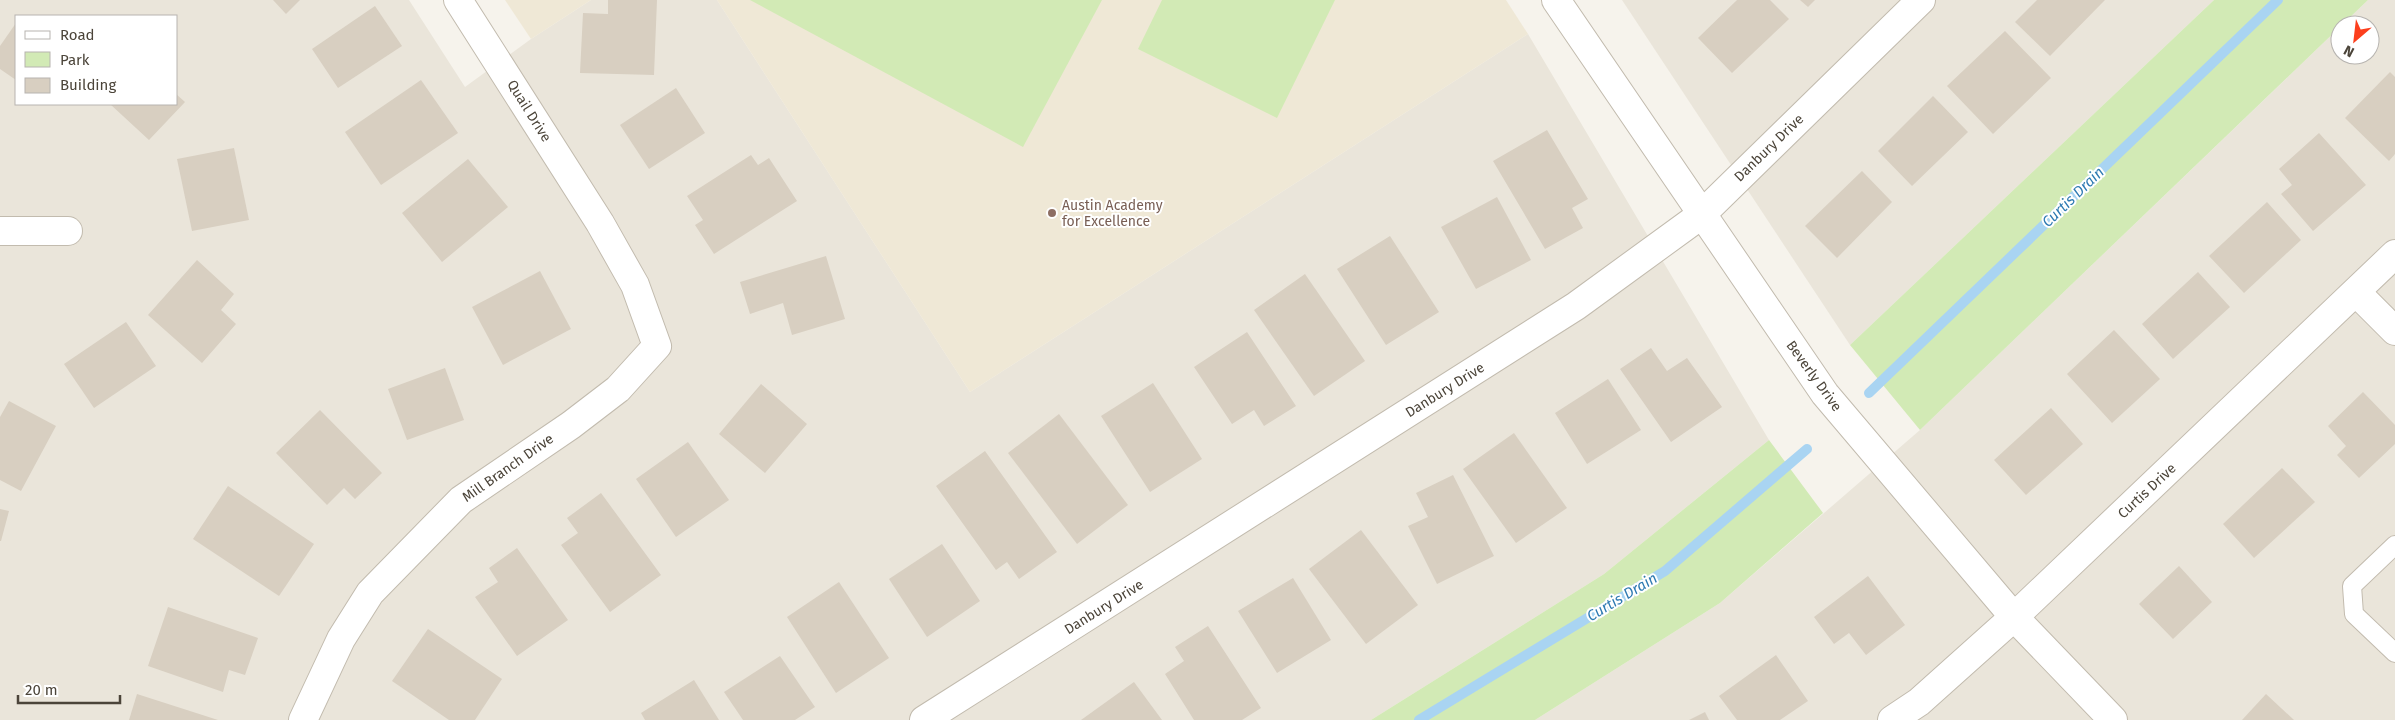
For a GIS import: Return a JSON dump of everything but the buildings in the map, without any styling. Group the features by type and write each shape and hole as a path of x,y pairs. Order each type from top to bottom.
{"street":[{"name":"Quail Drive","path":"458,0 600,222"},
{"name":"Danbury Drive","path":"924,720 1576,306 1701,215 1920,0"},
{"name":"Beverly Drive","path":"1560,2 1701,215 1825,394 2014,617 2113,720"},
{"name":"Mill Branch Drive","path":"303,720 341,639 370,593 460,500 571,425 618,389 657,346 635,285 600,222"},
{"path":"0,231 68,231"},
{"name":"Curtis Drive","path":"1892,720 1919,702 2014,617 2357,293 2395,254"},
{"path":"2357,293 2395,331"}],"lane":[{"path":"2395,545 2352,586 2354,614 2395,653"}],"shaded area":[{"path":"0,0 409,0 465,87 531,39 591,0 717,0 970,392 1528,34 1769,440 1604,574 1371,720 0,720"},
{"path":"505,0 591,0 531,39"},
{"name":"Austin Academy for Excellence","path":"717,0 1506,0 1528,34 970,392"},
{"path":"1622,0 2214,0 1850,345"},
{"path":"2368,0 2395,0 2395,720 1535,720 1720,603 1920,430 2330,37 2330,65 2380,65 2380,15 2352,15"}],"green space":[{"path":"750,0 1102,0 1023,147"},
{"path":"1162,0 1335,0 1277,118 1138,49"},
{"path":"2214,0 2368,0 2352,15 2330,15 2330,36 1920,430 1850,345"},
{"path":"1769,440 1823,513 1720,603 1535,720 1371,720 1604,574"}],"waterway":[{"name":"Curtis Drain","path":"1869,393 2278,0"},
{"name":"Curtis Drain","path":"1419,720 1665,571 1807,449"}],"place":[{"name":"Austin Academy for Excellence","path":"1052,213"}]}
